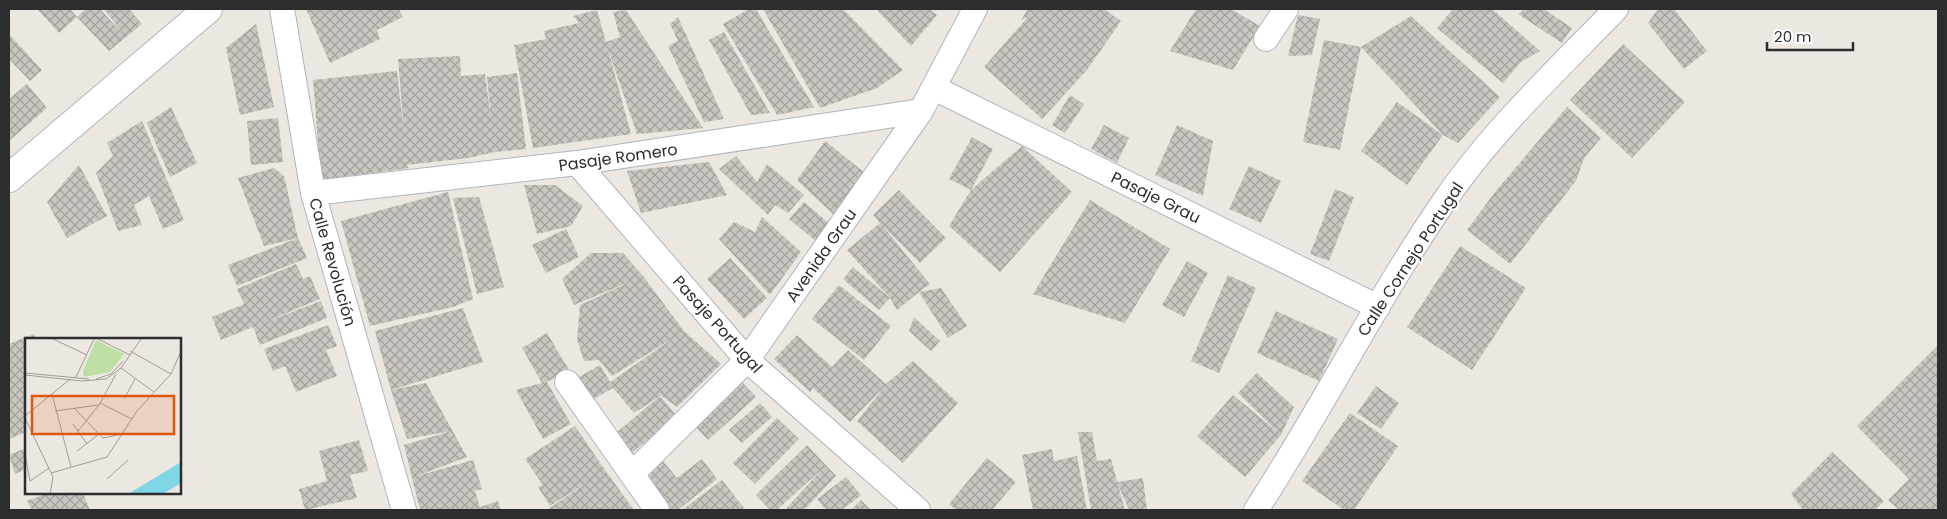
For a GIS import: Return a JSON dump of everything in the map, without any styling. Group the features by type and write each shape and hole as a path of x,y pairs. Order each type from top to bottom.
{"main road":[{"path":"9,178 208,9"}],"street":[{"name":"Calle Revolución","path":"282,9 313,193 404,510"},
{"name":"Avenida Grau","path":"632,474 748,360 921,111 976,9"},
{"path":"1266,39 1286,9"},
{"name":"Calle Cornejo Portugal","path":"1255,510 1445,199 1497,134 1616,9"},
{"name":"Pasaje Grau","path":"934,88 1378,307"},
{"name":"Pasaje Romero","path":"313,193 578,163 921,111"},
{"name":"Pasaje Portugal","path":"578,163 748,360 918,510"},
{"path":"566,382 657,510"}],"building":[{"path":"37,9 70,9 77,17 59,33"},
{"path":"86,9 100,9 123,34 104,9 129,9 142,24 109,51 77,17"},
{"path":"306,9 399,9 403,17 377,30 380,39 330,63"},
{"path":"749,9 756,9 814,107 777,115 723,24"},
{"path":"763,9 843,9 903,70 877,88 820,108"},
{"path":"876,9 929,9 937,15 911,46"},
{"path":"1028,9 1104,9 1121,21 1087,70 1042,119 984,67 1028,17 1021,20"},
{"path":"1196,9 1231,9 1260,26 1233,70 1170,51"},
{"path":"1453,9 1492,9 1540,51 1521,62 1503,83 1437,28"},
{"path":"1525,9 1544,9 1572,28 1562,43 1518,14"},
{"path":"1658,9 1674,9 1707,51 1684,69 1648,23"},
{"path":"597,10 606,42 620,37 613,12 626,10 703,128 637,134 608,49 631,134 533,148 514,45 546,39 544,31 579,23 573,16"},
{"path":"1298,15 1320,19 1312,55 1288,56"},
{"path":"1411,16 1500,97 1458,143 1443,135 1361,47"},
{"path":"678,17 724,119 704,122 668,46 678,41 670,24"},
{"path":"256,24 274,107 240,115 226,48"},
{"path":"724,32 770,113 751,115 709,40"},
{"path":"9,34 42,70 30,81 9,59"},
{"path":"1324,40 1361,47 1340,150 1303,142"},
{"path":"1623,44 1685,102 1632,158 1570,100"},
{"path":"460,56 461,76 485,74 491,119 487,77 517,73 526,149 406,165 409,168 321,180 313,80 397,71 404,133 398,59"},
{"path":"27,84 47,108 9,141 9,99"},
{"path":"1070,95 1084,104 1065,133 1052,125"},
{"path":"1397,102 1443,135 1407,185 1361,151"},
{"path":"171,107 197,163 170,177 147,123"},
{"path":"1567,107 1601,138 1584,158 1576,181 1510,264 1467,230 1495,192"},
{"path":"278,118 283,162 251,165 247,121"},
{"path":"142,121 184,220 163,229 149,196 134,205 142,225 118,231 96,173 113,156 107,143"},
{"path":"1104,125 1129,138 1117,163 1091,149"},
{"path":"1177,125 1213,141 1203,196 1155,175"},
{"path":"972,137 993,149 971,190 949,179"},
{"path":"825,141 865,173 834,215 797,180"},
{"path":"1022,146 1072,192 1000,272 949,226 971,190"},
{"path":"736,156 757,182 767,164 804,195 788,213 775,205 768,215 719,169"},
{"path":"709,162 727,195 641,213 627,171"},
{"path":"79,165 107,216 67,238 47,202"},
{"path":"1249,166 1281,181 1261,223 1229,209"},
{"path":"274,168 284,176 298,238 264,246 238,178"},
{"path":"524,185 555,185 583,206 571,226 537,234"},
{"path":"1335,189 1354,197 1329,261 1310,254"},
{"path":"899,190 946,238 920,263 882,225 930,284 897,310 890,298 847,250 880,223 873,215"},
{"path":"448,192 473,299 453,307 370,326 341,221"},
{"path":"479,197 504,287 477,294 453,198"},
{"path":"1090,200 1170,249 1125,323 1033,294"},
{"path":"804,202 832,226 818,243 789,219"},
{"path":"762,217 801,252 770,295 719,239 734,222 755,232"},
{"path":"566,229 579,257 546,273 532,245"},
{"path":"298,238 307,258 237,286 228,265"},
{"path":"1460,246 1526,288 1472,370 1407,327"},
{"path":"591,253 623,253 643,276 684,331 721,364 677,407 659,394 660,396 634,413 613,388 585,404 572,381 600,365 610,382 675,337 612,376 599,360 584,361 577,340 580,305 632,281 574,305 562,279"},
{"path":"730,258 767,298 744,319 707,279"},
{"path":"1187,261 1208,273 1184,317 1162,305"},
{"path":"296,264 303,279 310,276 320,299 263,323 321,301 327,318 260,345 253,327 221,340 212,317 244,304 237,289"},
{"path":"853,267 890,298 879,310 843,279"},
{"path":"1228,275 1256,288 1219,373 1191,361"},
{"path":"839,285 891,326 864,360 812,319"},
{"path":"941,288 967,326 948,338 919,292"},
{"path":"463,308 483,362 391,390 375,331"},
{"path":"1276,311 1338,339 1319,381 1257,353"},
{"path":"914,317 940,341 931,351 909,331"},
{"path":"328,325 337,346 326,350 337,376 296,392 285,366 273,371 264,349"},
{"path":"547,333 569,370 547,382 571,424 543,439 516,390 542,383 522,348"},
{"path":"33,334 36,338 25,338 25,432 9,439 9,344"},
{"path":"797,335 832,367 848,350 886,384 913,361 958,403 903,463 857,421 884,387 850,422 813,388 810,392 774,359"},
{"path":"1938,345 1938,510 1899,510 1888,500 1909,479 1857,426"},
{"path":"1257,373 1294,407 1281,435 1245,477 1197,436 1233,395 1278,432 1238,393"},
{"path":"742,382 756,397 708,440 695,426"},
{"path":"426,383 467,457 417,476 473,460 482,489 475,491 480,507 498,501 501,510 420,510 404,445 451,431 407,439 391,390"},
{"path":"1376,386 1399,403 1381,429 1357,413"},
{"path":"660,396 677,416 632,453 616,433"},
{"path":"760,403 772,417 742,443 729,430"},
{"path":"1350,413 1398,446 1354,510 1344,510 1302,481"},
{"path":"777,418 799,439 755,484 733,463"},
{"path":"575,426 634,510 547,510 589,481 550,506 538,487 543,485 525,459"},
{"path":"1078,432 1092,432 1097,461 1111,459 1125,510 1091,510"},
{"path":"359,440 368,471 350,475 357,498 305,510 299,489 327,481 319,451"},
{"path":"807,445 836,476 804,510 785,510 822,469 777,510 770,510 756,495"},
{"path":"25,448 25,469 15,474 9,455"},
{"path":"1052,449 1054,461 1077,456 1087,510 1033,510 1022,455"},
{"path":"1832,452 1884,501 1875,510 1803,510 1791,494"},
{"path":"987,458 1016,482 992,510 956,510 949,504"},
{"path":"702,459 717,479 678,510 669,510 641,476 662,460 677,478"},
{"path":"846,477 861,495 842,510 826,510 817,499"},
{"path":"1143,478 1147,510 1129,510 1117,482"},
{"path":"722,480 744,508 740,510 682,510"},
{"path":"44,494 83,494 90,510 32,510 27,501"},
{"path":"861,500 871,510 851,510"}]}
